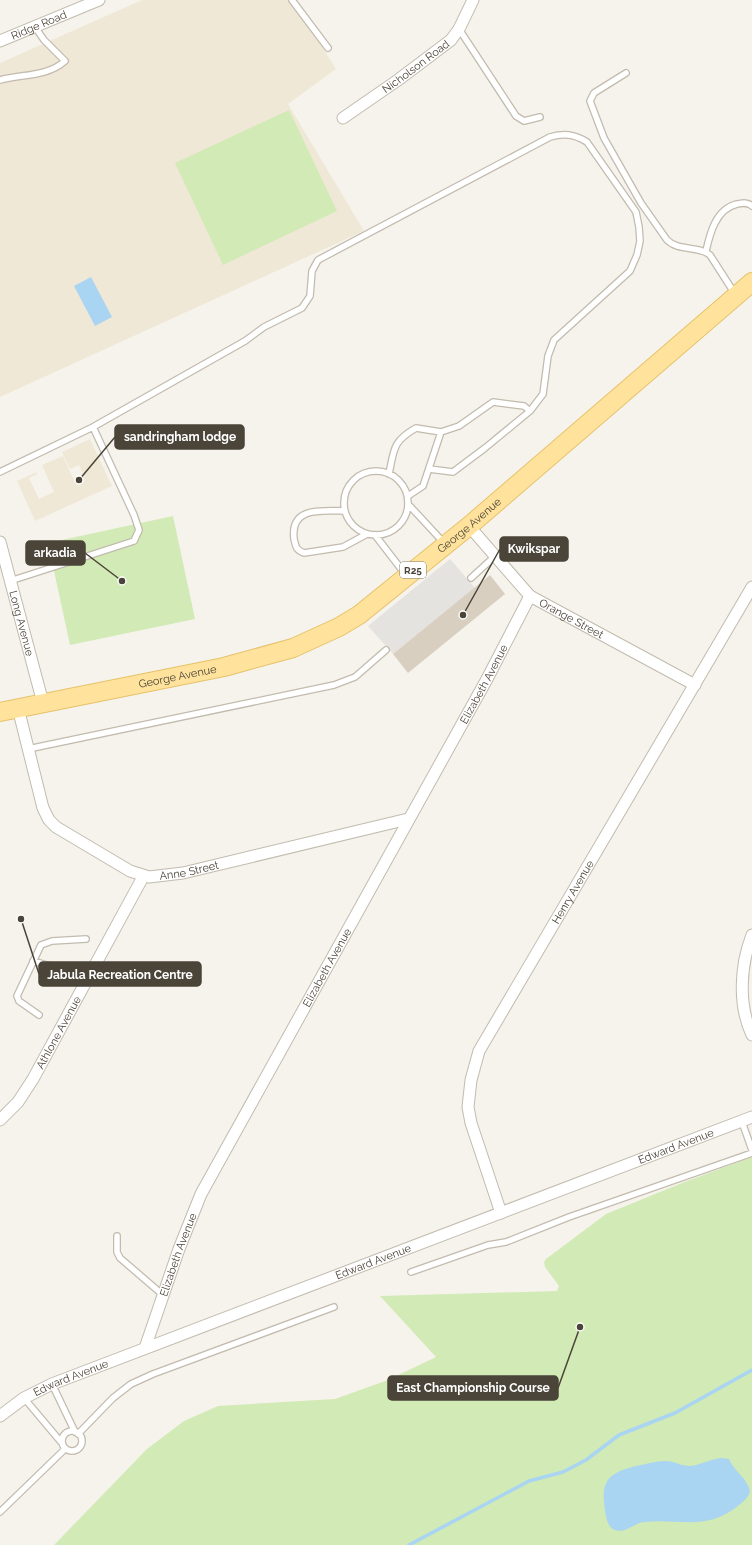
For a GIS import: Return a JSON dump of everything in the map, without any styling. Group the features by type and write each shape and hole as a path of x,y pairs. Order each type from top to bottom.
{"main road":[{"name":"George Avenue","path":"0,712 224,668 293,648 332,630 359,615 469,526 752,282"}],"street":[{"name":"Ridge Road","path":"0,41 99,0"},
{"name":"Nicholson Road","path":"343,118 451,40 459,29 473,0"},
{"name":"Orange Street","path":"469,526 494,557 530,596 695,684"},
{"name":"Long Avenue","path":"0,542 9,581 43,703"},
{"name":"Henry Avenue","path":"501,1213 471,1123 468,1107 471,1080 479,1051 752,587"},
{"name":"Elizabeth Avenue","path":"145,1348 179,1249 201,1194 487,679 530,596"},
{"name":"Anne Street","path":"18,708 43,808 52,824 75,839 143,877 160,877 183,873 408,819"},
{"name":"Athlone Avenue","path":"0,1120 18,1102 33,1079 143,877"},
{"path":"752,935 744,964 742,994 746,1024 752,1035"},
{"name":"Edward Avenue","path":"0,1416 24,1398 52,1384 747,1120"}],"lane":[{"path":"292,0 328,48"},
{"path":"0,80 37,74 59,66 65,61 44,40 35,27"},
{"path":"459,29 516,116 524,120 540,117"},
{"path":"626,73 594,93 590,101 604,138 641,203 667,240 672,245 706,251 736,296"},
{"path":"0,472 93,427 245,341 264,326 302,308 310,296 312,271 318,260 550,137 569,134 587,142 636,212 640,241 637,255 630,271 554,340 548,356 543,394 530,411 453,472 429,469"},
{"path":"706,251 710,234 723,212 734,205 744,202 752,206"},
{"path":"389,474 395,445 405,434 416,428 441,432 459,426 493,402 524,406 530,411"},
{"path":"9,581 134,541 139,530 134,515 93,427"},
{"path":"408,496 424,486 441,432"},
{"path":"377,471 389,474 400,481 408,496 408,504 404,520 391,532 375,535 367,534 352,525 344,511 345,494 354,480 369,472 377,471"},
{"path":"408,504 445,544"},
{"path":"344,511 308,512 299,518 295,525 294,533 296,547 304,552 343,547 367,534"},
{"path":"375,535 406,576"},
{"path":"471,578 494,557"},
{"path":"28,749 334,685 355,677 386,650"},
{"path":"38,1015 19,1001 17,996 42,945 46,942 86,939"},
{"path":"33,961 88,977"},
{"path":"747,1120 752,1150"},
{"path":"411,1272 488,1245 506,1242 569,1217 752,1154"},
{"path":"117,1236 117,1252 120,1258 163,1295"},
{"path":"77,1433 113,1398 131,1384 153,1374 334,1307"},
{"path":"24,1398 61,1442 65,1449 72,1451 79,1448 82,1441 52,1384"},
{"path":"61,1442 64,1434 71,1431 77,1433"},
{"path":"0,1512 65,1449"}],"shaded area":[{"path":"142,0 292,0 336,69 288,104 364,231 0,397 0,63"},
{"path":"90,439 112,486 35,521 17,481 37,472 37,474 29,478 39,499 54,492 42,465 63,456 73,478 83,474 79,465 70,469 62,452"},
{"path":"450,559 475,588 393,654 368,626"}],"green space":[{"path":"289,110 337,211 223,265 175,163"},
{"path":"173,516 195,619 70,645 48,543"},
{"path":"752,1157 752,1545 54,1545 147,1449 184,1421 218,1406 335,1399 388,1380 436,1357 380,1296 557,1291 559,1286 545,1267 544,1262 606,1214 682,1183"}],"water":[{"path":"91,277 112,317 95,326 74,286"},
{"path":"722,1458 729,1459 746,1482 750,1491 749,1495 739,1505 727,1513 704,1521 644,1522 622,1531 612,1529 610,1527 605,1513 604,1491 608,1479 613,1475 636,1466 655,1462 669,1461 690,1466"}],"building":[{"path":"490,575 505,594 408,673 393,654"}],"waterway":[{"path":"409,1545 529,1481 563,1472 586,1460 619,1435 675,1413 752,1370"}],"place":[{"name":"sandringham lodge","path":"79,480"},
{"name":"arkadia","path":"122,581"},
{"name":"Kwikspar","path":"463,615"},
{"name":"Jabula Recreation Centre","path":"21,919"},
{"name":"East Championship Course","path":"580,1327"}]}
